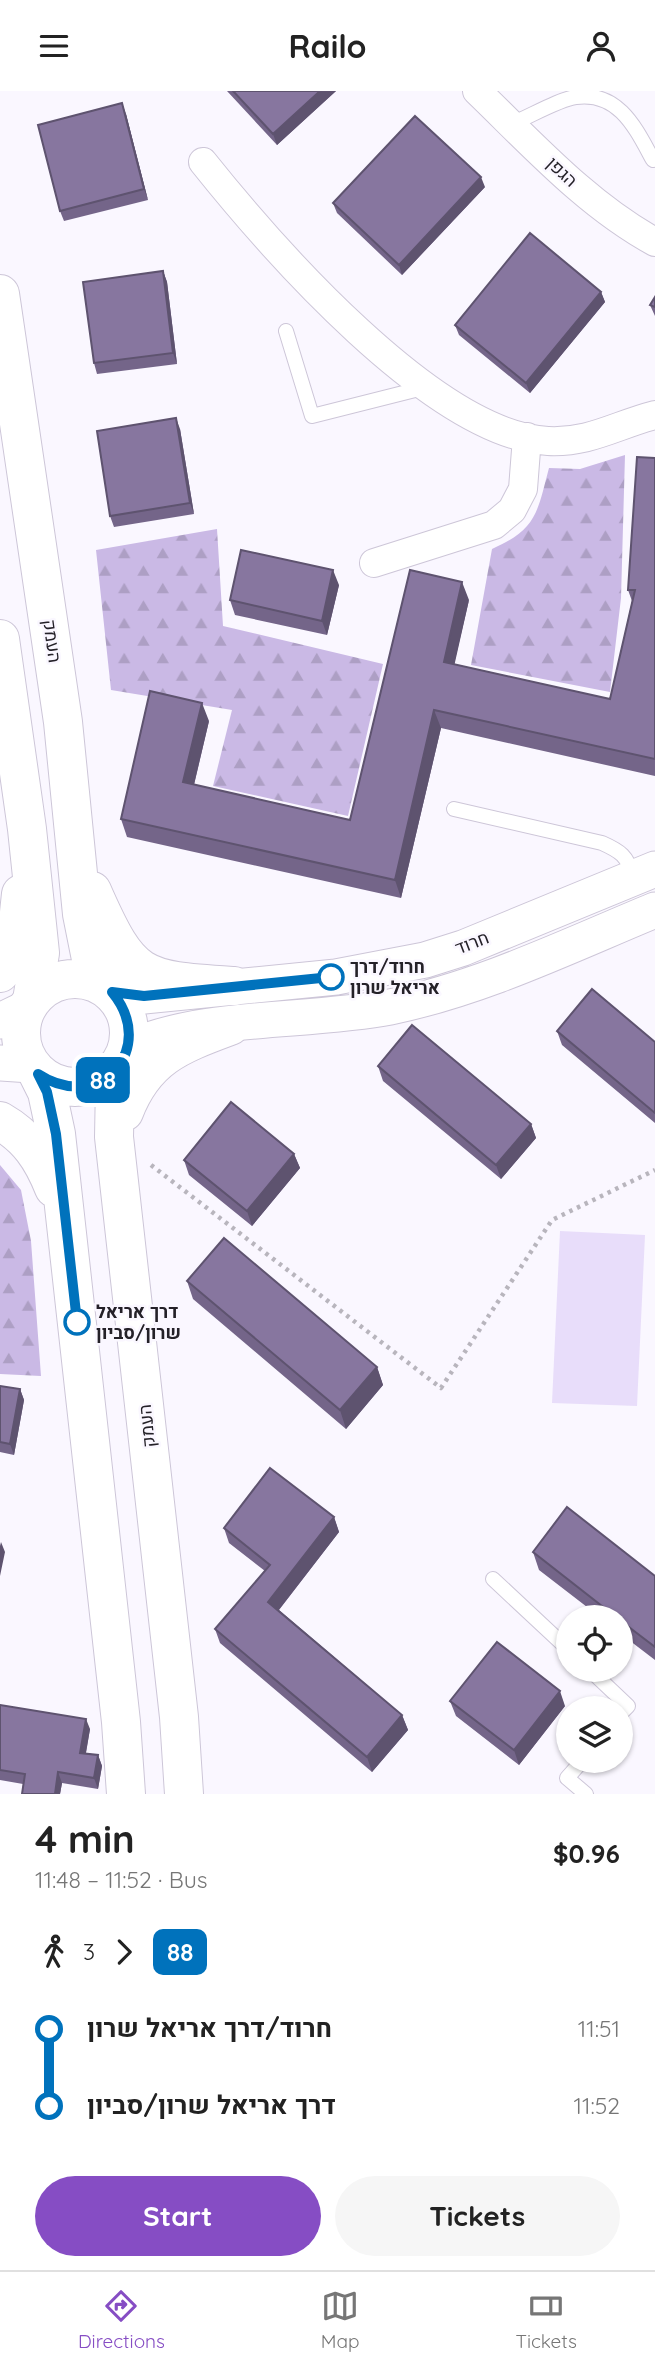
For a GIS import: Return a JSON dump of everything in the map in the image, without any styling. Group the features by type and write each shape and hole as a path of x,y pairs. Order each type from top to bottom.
{"main road":[{"name":"העמק","path":"0,294 63,722 86,939 91,959 108,990"},
{"path":"0,639 27,829 40,953 19,1010 23,1067 47,1092 56,1134 121,1722 126,1794"},
{"path":"0,973 18,922 27,829"},
{"path":"78,860 108,927 132,963 167,982 234,986"},
{"path":"19,1010 58,982 89,980 108,990 128,1018 126,1053 100,1082 85,1087 52,1083 23,1067"},
{"path":"114,1137 133,1089 145,1070 188,1042 230,1025"},
{"name":"העמק","path":"126,1053 115,1084 114,1137 177,1703 184,1794"},
{"path":"0,1121 22,1136 38,1154 65,1215"}],"street":[{"name":"הגפן","path":"477,91 576,185 635,231 655,242"},
{"path":"203,162 241,210 295,268 401,370 454,406 508,433 582,441 655,415"},
{"path":"374,563 494,525 512,510 523,489 527,437"},
{"name":"חרוד","path":"108,990 144,996 336,977 425,960 463,948 644,873"},
{"path":"126,1053 154,1036 230,1025 341,1015 435,997 476,984 655,910"}],"lane":[{"path":"511,124 576,97 610,102 631,121 653,160"},
{"path":"286,331 312,416 426,387"},
{"path":"454,809 602,843 620,851 644,873"},
{"path":"493,1579 556,1638"},
{"path":"603,1682 617,1696"},
{"path":"571,1773 567,1778 586,1794"}],"path":[{"path":"114,1137 441,1388 552,1220 655,1170"}],"green space":[{"path":"625,455 621,598 610,692 471,665 492,549 518,534 533,518 549,468 580,469"},
{"path":"217,529 223,626 383,664 348,816 213,786 232,710 111,690 96,550"},
{"path":"0,1165 21,1190 31,1241 41,1376 0,1374"}],"shaded area":[{"path":"560,1231 645,1235 637,1406 552,1403"}],"building":[{"path":"233,91 320,91 273,134"},
{"path":"122,103 144,189 60,211 38,125"},
{"path":"415,116 481,177 399,265 333,203"},
{"path":"530,233 601,292 526,383 455,325"},
{"path":"163,271 173,353 94,363 83,282"},
{"path":"176,418 190,503 110,516 97,431"},
{"path":"637,457 655,458 655,759 434,710 395,880 121,819 150,691 202,703 183,782 350,820 410,570 462,582 444,662 610,699 635,590 628,590"},
{"path":"241,550 333,570 322,621 230,600"},
{"path":"592,989 655,1042 655,1113 557,1031"},
{"path":"412,1025 531,1124 496,1165 378,1066"},
{"path":"231,1102 294,1154 247,1211 184,1160"},
{"path":"224,1238 377,1367 340,1410 187,1281"},
{"path":"0,1386 20,1389 10,1444 0,1442"},
{"path":"270,1468 334,1517 268,1602 402,1715 367,1757 215,1629 270,1565 224,1528"},
{"path":"567,1507 655,1576 655,1647 633,1630 633,1605 601,1605 533,1552"},
{"path":"497,1642 560,1691 514,1750 450,1701"},
{"path":"0,1705 86,1719 80,1753 98,1755 94,1778 58,1772 55,1794 22,1794 25,1774 0,1770"}],"bus line":[{"name":"88","path":"77,1322 56,1134 47,1092 38,1074 52,1083 85,1087 100,1082 114,1072 124,1059 130,1033 122,1004 112,992 144,996 331,977"}],"place":[{"name":"חרוד/דרך אריאל שרון","path":"331,977"},
{"name":"דרך אריאל שרון/סביון","path":"77,1322"}]}
